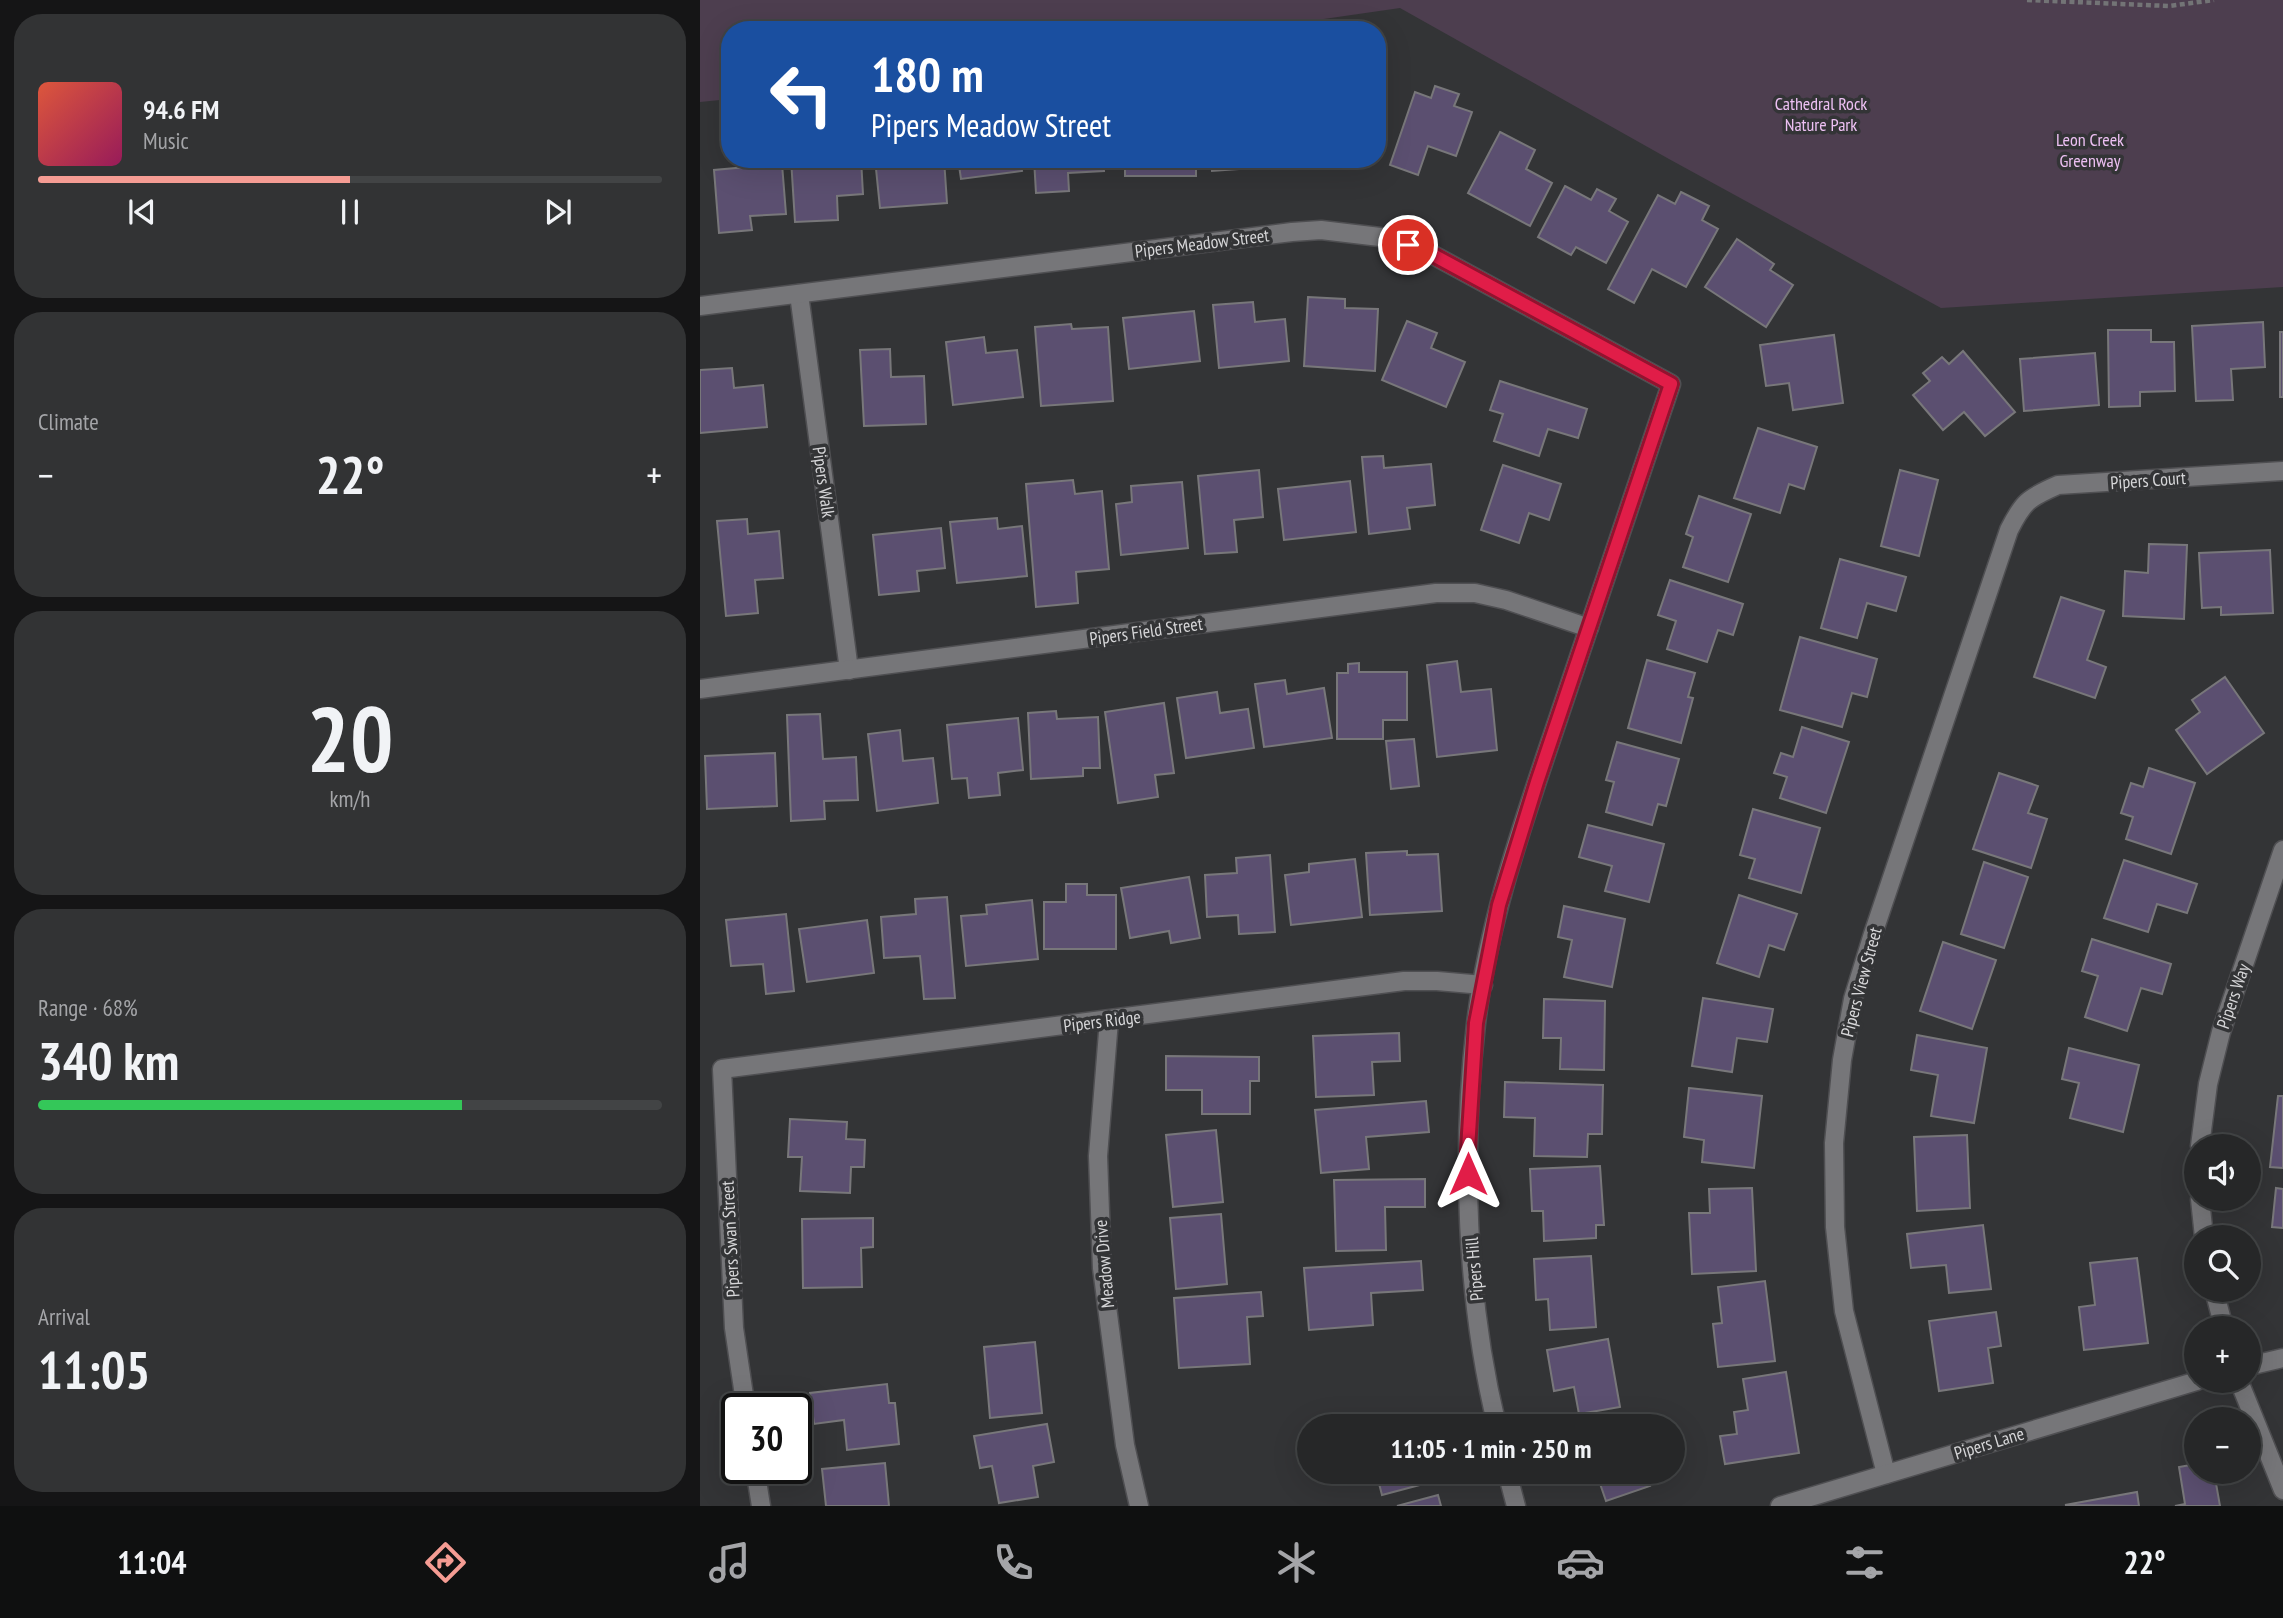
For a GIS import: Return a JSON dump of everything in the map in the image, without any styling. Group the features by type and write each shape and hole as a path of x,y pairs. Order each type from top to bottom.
{"street":[{"name":"Pipers Meadow Street","path":"700,306 1292,232 1350,232 1380,237 1435,256 1671,384"},
{"name":"Pipers Walk","path":"799,294 849,670"},
{"name":"Pipers Hill","path":"1494,1414 1472,1275 1468,1162 1476,1023 1499,905 1537,782 1671,384"},
{"name":"Pipers Court","path":"2021,507 2034,496 2058,485 2283,471"},
{"name":"Pipers View Street","path":"1886,1474 1844,1311 1835,1227 1834,1143 1842,1059 1853,999 1873,934 2009,530 2021,507"},
{"name":"Pipers Field Street","path":"700,689 1436,593 1475,593 1495,597 1588,628"},
{"name":"Pipers Way","path":"2202,1134 2208,1084 2221,1032 2283,850"},
{"name":"Pipers Ridge","path":"722,1069 1404,981 1483,985"},
{"name":"Meadow Drive","path":"1109,1020 1098,1156 1102,1268 1125,1445 1139,1506"},
{"name":"Pipers Swan Street","path":"722,1069 734,1328 744,1393"},
{"path":"2261,1363 2283,1357"},
{"name":"Pipers Lane","path":"1780,1506 2184,1385"},
{"path":"2244,1393 2283,1490"},
{"path":"758,1484 761,1506"},
{"path":"1510,1484 1516,1506"}],"path":[{"path":"2027,0 2169,6 2214,0"}],"green space":[{"path":"700,0 2283,0 2283,287 1941,308 1400,8 1310,21 721,21 721,100 700,102"}],"building":[{"path":"1435,86 1459,94 1454,106 1472,112 1456,156 1428,146 1418,175 1390,165 1415,92 1431,98"},
{"path":"1500,132 1535,150 1526,169 1552,183 1530,226 1468,193"},
{"path":"782,168 786,214 750,216 752,230 719,233 714,170"},
{"path":"792,168 862,168 863,194 837,196 838,220 795,222"},
{"path":"876,168 945,168 947,203 880,208"},
{"path":"959,168 1022,168 1022,171 961,179"},
{"path":"1035,168 1104,168 1104,171 1068,173 1069,191 1036,193"},
{"path":"1125,168 1196,168 1196,176 1125,176"},
{"path":"1212,168 1252,168 1212,171"},
{"path":"1565,186 1591,200 1597,189 1616,199 1609,211 1628,222 1606,263 1576,247 1571,255 1538,237"},
{"path":"1681,192 1709,206 1702,220 1718,229 1686,287 1652,269 1634,303 1608,289 1658,195 1675,204"},
{"path":"1737,239 1774,264 1770,270 1793,285 1766,327 1705,287"},
{"path":"1308,297 1345,299 1345,308 1378,309 1375,371 1304,366"},
{"path":"1253,302 1255,322 1285,319 1289,361 1219,368 1213,305"},
{"path":"1194,311 1200,361 1129,369 1123,318"},
{"path":"1407,321 1437,333 1431,348 1465,362 1446,407 1382,380"},
{"path":"2263,322 2265,367 2231,369 2233,400 2196,401 2192,326"},
{"path":"1071,324 1072,329 1108,327 1113,401 1041,406 1035,327"},
{"path":"2108,330 2151,330 2151,342 2174,342 2175,391 2140,392 2140,406 2109,407"},
{"path":"2280,332 2283,332 2283,397 2280,397"},
{"path":"1834,335 1843,403 1793,410 1789,383 1766,386 1760,345"},
{"path":"984,337 986,353 1017,350 1023,397 953,405 946,342"},
{"path":"890,349 891,377 924,376 926,424 864,426 860,350"},
{"path":"1963,351 2015,412 1985,436 1964,412 1943,430 1913,395 1930,381 1923,373 1942,357 1949,364"},
{"path":"2095,353 2099,405 2024,411 2020,359"},
{"path":"732,368 734,388 763,385 767,427 700,433 700,370"},
{"path":"1500,381 1587,409 1578,438 1548,429 1539,456 1494,441 1503,414 1490,410"},
{"path":"1758,428 1817,447 1804,489 1789,484 1780,513 1734,498"},
{"path":"1383,456 1384,468 1431,464 1435,505 1407,508 1410,529 1369,534 1362,457"},
{"path":"1503,465 1561,484 1549,520 1529,513 1519,543 1481,530"},
{"path":"1259,470 1263,517 1234,520 1237,552 1205,554 1198,476"},
{"path":"1900,470 1938,480 1919,556 1881,546"},
{"path":"1073,480 1075,494 1102,491 1109,569 1076,572 1078,603 1036,607 1026,484"},
{"path":"1350,481 1356,532 1284,540 1278,489"},
{"path":"1182,482 1188,548 1121,555 1116,504 1132,502 1131,486"},
{"path":"1699,496 1751,514 1728,582 1683,567 1693,537 1686,534"},
{"path":"997,518 998,529 1022,526 1027,576 957,583 950,522"},
{"path":"747,519 748,534 779,531 783,578 755,580 758,613 726,616 717,521"},
{"path":"941,528 945,568 917,571 919,591 879,595 873,535"},
{"path":"2149,544 2187,545 2184,619 2123,616 2125,571 2148,573"},
{"path":"2270,550 2273,613 2221,615 2221,607 2202,608 2199,553"},
{"path":"1840,559 1906,577 1896,611 1867,603 1857,638 1821,628"},
{"path":"1670,580 1743,604 1733,635 1718,630 1707,662 1667,649 1676,621 1658,615"},
{"path":"2061,597 2104,611 2087,660 2106,667 2095,698 2034,677"},
{"path":"1800,637 1877,659 1867,697 1852,693 1842,727 1780,710"},
{"path":"1647,660 1695,673 1688,697 1693,698 1681,743 1628,728"},
{"path":"1457,661 1461,692 1491,689 1497,750 1437,757 1427,665"},
{"path":"1359,663 1359,672 1407,672 1407,720 1383,720 1383,739 1337,739 1337,673 1348,673 1348,664"},
{"path":"2225,677 2264,733 2207,774 2176,730 2200,712 2192,700"},
{"path":"1285,680 1287,694 1324,688 1332,738 1264,747 1255,684"},
{"path":"1217,692 1220,713 1248,709 1254,748 1186,758 1177,698"},
{"path":"1164,703 1174,773 1155,775 1158,797 1118,803 1105,712"},
{"path":"1056,711 1057,719 1098,717 1100,768 1083,768 1083,776 1031,779 1028,713"},
{"path":"820,714 823,759 856,757 858,800 824,801 825,819 791,821 787,715"},
{"path":"1018,718 1023,770 998,773 1000,795 969,798 967,778 952,779 947,725"},
{"path":"1802,727 1849,742 1826,813 1780,798 1787,777 1774,773 1781,753 1793,757"},
{"path":"900,730 903,761 933,758 938,803 877,811 868,734"},
{"path":"1414,739 1419,786 1391,789 1386,741"},
{"path":"1617,742 1679,759 1666,806 1658,804 1652,825 1606,812 1614,782 1606,780"},
{"path":"775,753 777,806 707,809 705,756"},
{"path":"2149,768 2195,783 2171,854 2126,839 2133,817 2121,813 2131,783 2143,787"},
{"path":"1999,773 2038,786 2028,813 2047,819 2031,868 1973,849"},
{"path":"1753,809 1820,828 1801,893 1749,878 1755,859 1740,855"},
{"path":"1588,825 1664,844 1649,902 1605,891 1612,866 1579,857"},
{"path":"1407,851 1407,855 1438,854 1442,911 1370,915 1366,853"},
{"path":"1270,855 1275,932 1239,934 1238,915 1207,917 1205,875 1237,873 1236,858"},
{"path":"1355,859 1362,917 1291,925 1285,875 1309,872 1309,864"},
{"path":"2124,860 2197,884 2187,913 2157,904 2148,932 2104,918"},
{"path":"1984,862 2028,877 2004,948 1961,934"},
{"path":"1189,877 1200,938 1171,943 1169,931 1130,938 1121,888"},
{"path":"1066,884 1087,884 1087,895 1116,895 1116,949 1044,949 1044,902 1066,902"},
{"path":"1739,895 1797,914 1784,950 1769,945 1759,977 1717,963"},
{"path":"947,897 955,998 924,999 920,956 884,958 881,917 916,914 915,899"},
{"path":"1032,900 1038,959 966,966 961,916 987,914 986,905"},
{"path":"1564,906 1625,919 1612,987 1564,977 1572,940 1558,937"},
{"path":"786,914 794,991 766,994 763,964 731,966 726,920"},
{"path":"867,920 874,973 807,982 799,929"},
{"path":"2092,939 2171,964 2162,994 2141,988 2127,1031 2085,1017 2098,976 2082,971"},
{"path":"1943,942 1996,960 1972,1029 1920,1011"},
{"path":"1703,998 1773,1009 1767,1042 1737,1038 1732,1072 1692,1066"},
{"path":"1544,999 1605,1001 1604,1070 1560,1069 1561,1038 1543,1038"},
{"path":"1399,1033 1400,1061 1372,1062 1374,1095 1316,1097 1313,1036"},
{"path":"1917,1035 1987,1048 1974,1123 1931,1116 1938,1075 1911,1070"},
{"path":"2069,1048 2139,1065 2123,1132 2070,1118 2079,1083 2062,1079"},
{"path":"1166,1056 1259,1057 1259,1081 1250,1081 1250,1114 1202,1114 1202,1090 1166,1090"},
{"path":"1505,1082 1603,1085 1602,1134 1588,1134 1587,1157 1534,1156 1535,1118 1504,1117"},
{"path":"1689,1088 1762,1096 1754,1168 1702,1162 1704,1140 1684,1137"},
{"path":"2278,1096 2283,1096 2283,1168 2270,1167"},
{"path":"1426,1101 1429,1132 1366,1137 1369,1169 1321,1173 1315,1110"},
{"path":"790,1119 847,1122 846,1139 865,1140 864,1167 851,1167 850,1193 800,1191 802,1157 788,1157"},
{"path":"1216,1130 1223,1202 1173,1207 1166,1135"},
{"path":"1967,1135 1970,1208 1917,1211 1914,1137"},
{"path":"1600,1166 1604,1225 1596,1225 1596,1238 1544,1241 1543,1211 1532,1211 1530,1169"},
{"path":"1425,1179 1425,1207 1385,1207 1386,1250 1336,1251 1334,1180"},
{"path":"1752,1188 1756,1271 1692,1274 1689,1213 1710,1213 1709,1189"},
{"path":"2276,1188 2283,1189 2283,1228 2272,1227"},
{"path":"1221,1214 1227,1284 1176,1289 1170,1218"},
{"path":"873,1218 873,1247 861,1248 862,1287 803,1288 802,1219"},
{"path":"1983,1225 1991,1289 1949,1293 1946,1265 1911,1268 1907,1234"},
{"path":"1591,1256 1596,1327 1550,1330 1548,1299 1536,1300 1534,1259"},
{"path":"2137,1258 2148,1343 2084,1350 2079,1307 2095,1305 2090,1263"},
{"path":"1421,1261 1423,1290 1371,1293 1373,1325 1309,1330 1304,1268"},
{"path":"1765,1281 1775,1361 1718,1367 1713,1324 1722,1323 1718,1287"},
{"path":"1261,1292 1263,1316 1247,1317 1250,1364 1179,1368 1174,1298"},
{"path":"1996,1312 2001,1346 1988,1348 1993,1383 1939,1391 1929,1321"},
{"path":"1608,1339 1620,1407 1579,1414 1574,1387 1554,1391 1547,1350"},
{"path":"1035,1342 1042,1413 990,1418 984,1347"},
{"path":"1786,1372 1799,1453 1725,1464 1720,1436 1737,1434 1734,1412 1748,1410 1743,1379"},
{"path":"887,1384 889,1403 895,1403 899,1444 847,1450 844,1420 814,1424 810,1393"},
{"path":"1047,1424 1054,1462 1033,1466 1038,1497 999,1503 992,1466 980,1468 974,1436"},
{"path":"885,1463 889,1506 826,1506 822,1469"},
{"path":"2184,1466 2184,1484 2216,1484 2220,1506 2175,1506 2185,1504 2179,1467"},
{"path":"1379,1484 1423,1484 1382,1495"},
{"path":"1600,1484 1649,1484 1650,1486 1606,1501"},
{"path":"2137,1492 2139,1506 2065,1505"},
{"path":"1438,1495 1441,1506 1397,1506"}],"route":[{"path":"1408,245 1435,256 1671,384 1537,782 1499,905 1476,1023 1468,1174"}],"park label":[{"name":"Cathedral Rock Nature Park","path":"1821,113"},
{"name":"Leon Creek Greenway","path":"2090,149"}]}
